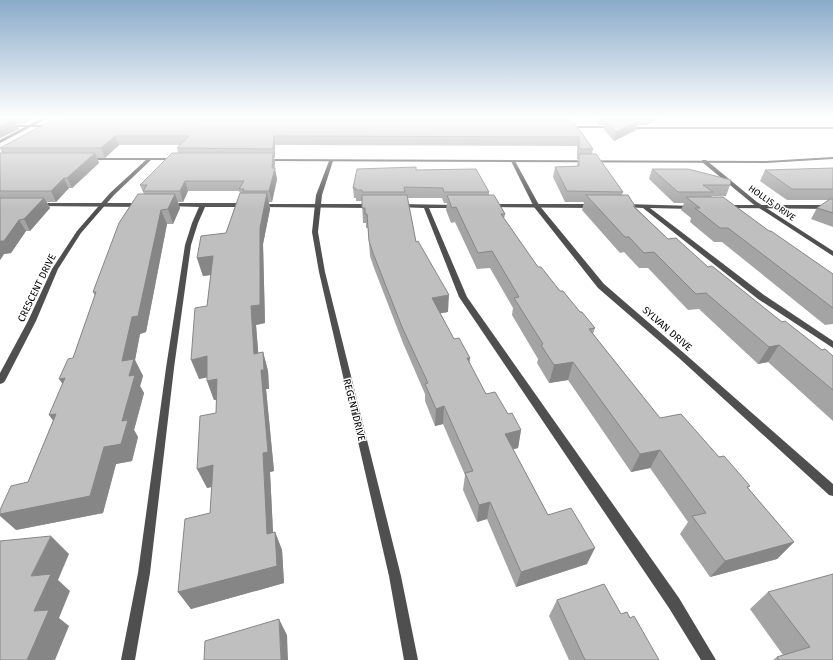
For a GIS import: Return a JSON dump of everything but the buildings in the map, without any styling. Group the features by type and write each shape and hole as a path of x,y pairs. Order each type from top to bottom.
{"street":[{"path":"260,160 766,162 833,158"},
{"name":"CRESCENT DRIVE","path":"0,381 32,321 55,269 79,232 112,194 150,159"},
{"path":"79,160 182,160"},
{"name":"SYLVAN DRIVE","path":"513,160 536,206 601,286 643,321 833,491"},
{"name":"REGENT DRIVE","path":"331,161 320,195 315,232 322,272 352,402 395,576 411,660"},
{"name":"HOLLIS DRIVE","path":"704,161 761,207 833,254"},
{"path":"32,205 149,205"},
{"path":"164,205 249,205"},
{"path":"128,660 144,573 170,368 188,244 194,223 203,205"},
{"path":"257,205 380,206"},
{"path":"388,206 466,206"},
{"path":"426,206 463,297 674,603 709,660"},
{"path":"482,206 598,206"},
{"path":"621,206 699,207"},
{"path":"644,206 761,297 833,344"},
{"path":"722,207 833,207"}]}
